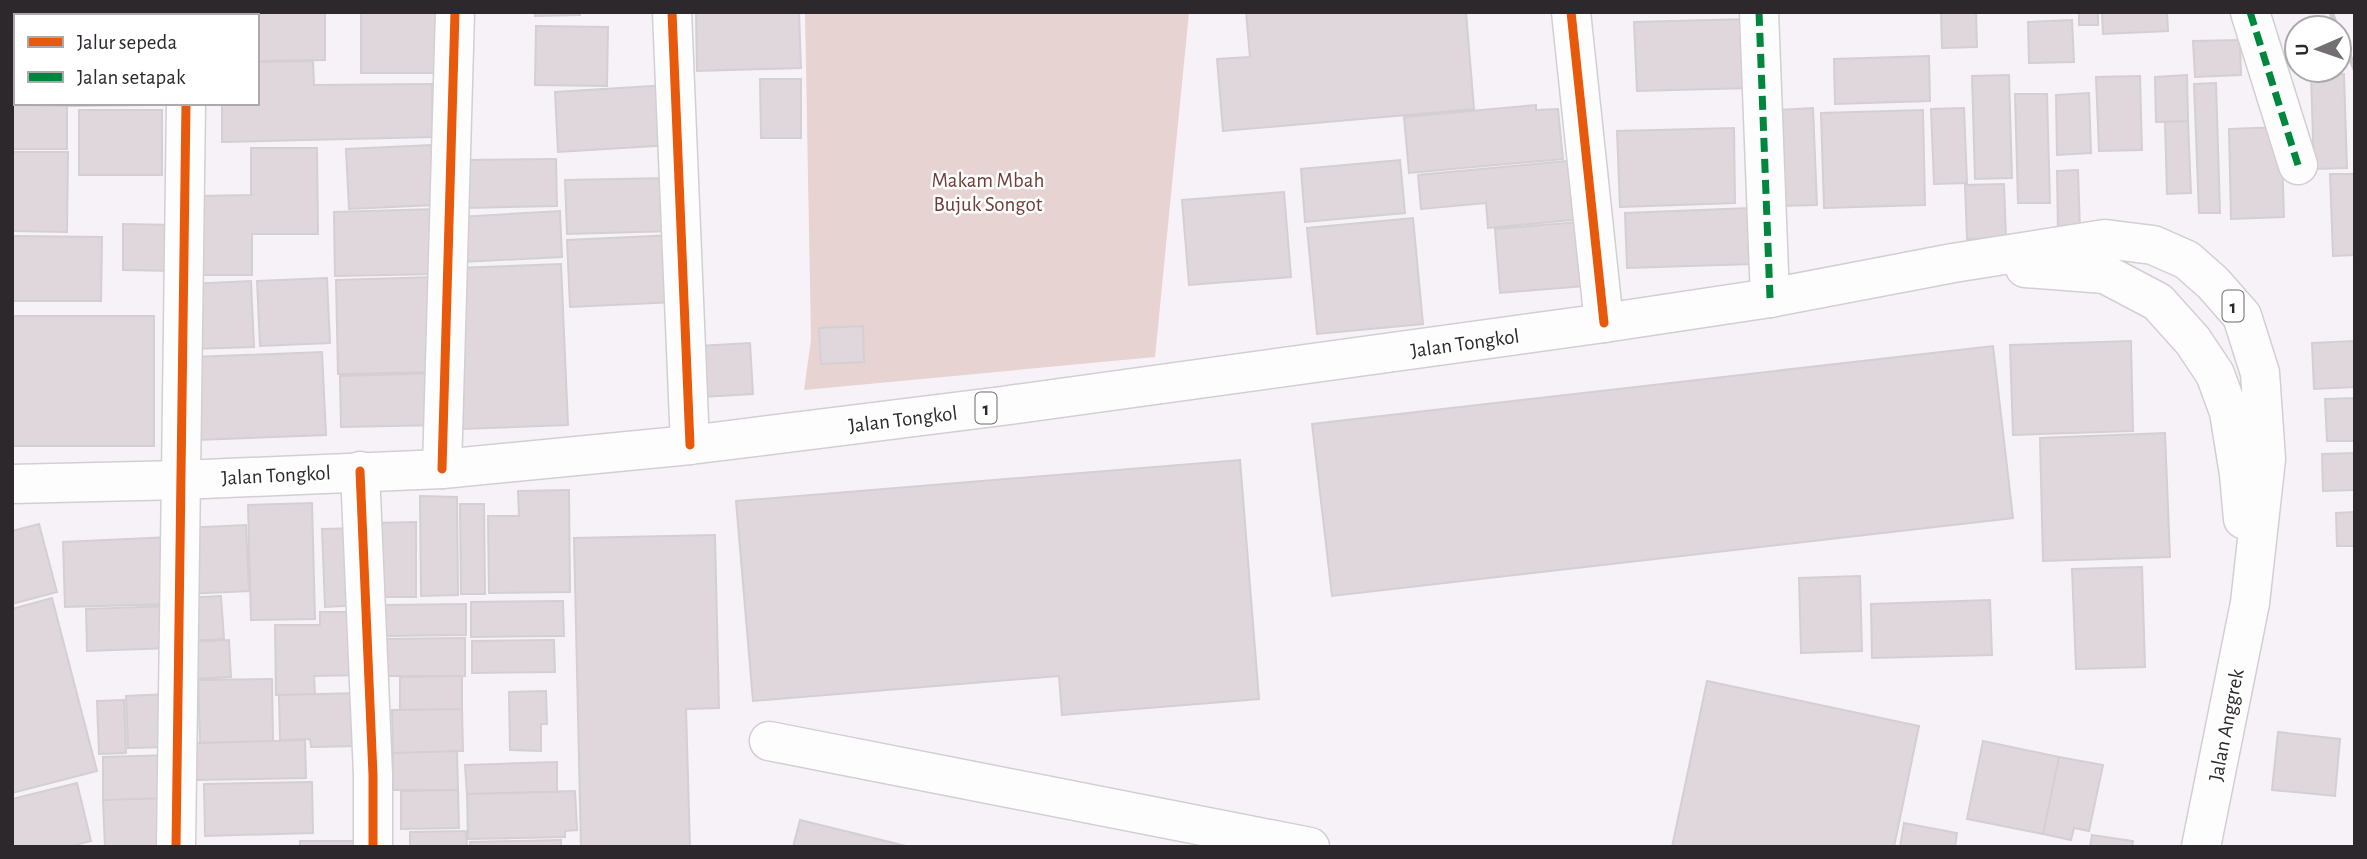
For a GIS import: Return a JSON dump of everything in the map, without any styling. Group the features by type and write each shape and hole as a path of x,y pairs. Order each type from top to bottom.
{"main road":[{"path":"442,469 456,12"},
{"path":"672,12 690,445"},
{"path":"1571,12 1604,324"},
{"path":"1759,12 1770,298"},
{"path":"2250,12 2298,165"},
{"path":"176,847 186,105"},
{"name":"1","path":"1953,263 2105,239 2153,245 2187,260 2213,283 2242,316 2260,373 2266,459 2250,603"},
{"name":"Jalan Tongkol","path":"12,484 442,469 690,445 1016,404 1604,324 1770,298 1953,263"},
{"name":"1","path":"1953,263 2105,274 2158,302 2193,341 2215,374 2229,412 2239,474 2250,603"},
{"path":"360,471 373,775 373,847"},
{"name":"Jalan Anggrek","path":"2201,847 2250,603"},
{"path":"769,741 1310,847"}],"green space":[{"name":"Makam Mbah Bujuk Songot","path":"805,12 1189,12 1155,357 804,390 811,340"}],"building":[{"path":"12,12 69,12 14,14 12,101"},
{"path":"73,12 154,12 154,14"},
{"path":"325,12 325,60 259,61 259,14 242,14"},
{"path":"361,12 436,12 436,73 361,73"},
{"path":"535,12 580,12 580,15 535,16"},
{"path":"696,12 799,12 801,68 697,71"},
{"path":"1246,12 1466,12 1474,109 1223,131 1217,59 1250,57"},
{"path":"1941,12 1976,12 1977,47 1942,48"},
{"path":"2079,12 2098,12 2098,25 2079,25"},
{"path":"2102,12 2167,12 2168,31 2103,34"},
{"path":"1750,19 1752,88 1637,91 1634,22"},
{"path":"2072,20 2074,62 2029,63 2028,22"},
{"path":"536,26 608,27 607,86 535,85"},
{"path":"2240,40 2241,75 2195,77 2193,41"},
{"path":"1929,56 1930,101 1835,104 1834,59"},
{"path":"313,61 314,85 432,84 433,137 222,142 222,105 259,105 259,62"},
{"path":"2009,75 2012,178 1975,179 1972,76"},
{"path":"2187,75 2188,121 2156,122 2155,77"},
{"path":"2140,76 2142,150 2099,151 2096,77"},
{"path":"760,79 801,79 801,138 761,138"},
{"path":"2216,83 2220,213 2199,213 2194,84"},
{"path":"2311,84 2344,84 2347,168 2314,169"},
{"path":"668,85 671,145 558,152 555,92"},
{"path":"2089,93 2091,153 2057,155 2056,95"},
{"path":"2015,94 2047,94 2050,203 2018,203"},
{"path":"12,105 67,106 67,149 12,149"},
{"path":"69,105 148,105 69,106"},
{"path":"1536,105 1536,110 1558,109 1563,159 1409,173 1404,117"},
{"path":"1813,108 1817,205 1780,206 1776,110"},
{"path":"1964,108 1967,183 1934,184 1931,109"},
{"path":"79,110 162,110 162,175 79,175"},
{"path":"1923,110 1925,205 1824,208 1821,113"},
{"path":"2188,121 2191,193 2167,194 2165,122"},
{"path":"2281,127 2284,217 2231,219 2229,129"},
{"path":"1734,128 1735,203 1620,207 1617,131"},
{"path":"432,145 435,205 349,209 346,149"},
{"path":"251,148 317,148 318,234 252,234 252,275 201,275 200,196 251,195"},
{"path":"12,152 68,152 67,232 12,231"},
{"path":"556,159 557,206 465,208 464,160"},
{"path":"1400,160 1405,213 1305,222 1301,169"},
{"path":"1577,160 1582,219 1488,228 1486,203 1421,209 1418,175"},
{"path":"2078,170 2080,230 2058,231 2057,171"},
{"path":"2330,174 2355,174 2355,255 2333,256"},
{"path":"671,178 673,231 567,234 565,180"},
{"path":"2004,184 2006,238 1967,239 1965,185"},
{"path":"1284,192 1291,277 1189,285 1182,200"},
{"path":"1750,208 1752,264 1627,268 1625,213"},
{"path":"436,209 438,274 335,276 334,212"},
{"path":"560,211 562,257 462,262 459,217"},
{"path":"1413,218 1423,324 1317,334 1307,228"},
{"path":"1579,222 1584,286 1500,293 1495,229"},
{"path":"123,224 174,225 173,271 123,270"},
{"path":"674,235 676,302 570,307 567,240"},
{"path":"12,236 102,237 101,301 12,301"},
{"path":"561,264 568,425 463,429 457,268"},
{"path":"436,277 439,372 338,374 336,280"},
{"path":"327,278 330,343 260,346 257,281"},
{"path":"251,281 254,347 191,349 189,284"},
{"path":"12,316 154,316 154,446 12,446"},
{"path":"863,326 864,362 821,364 819,328"},
{"path":"2131,341 2133,431 2013,435 2010,345"},
{"path":"2355,341 2355,387 2314,389 2312,343"},
{"path":"750,343 753,394 702,397 699,346"},
{"path":"1993,346 2013,518 1332,596 1312,424"},
{"path":"322,352 326,435 197,440 194,357"},
{"path":"442,373 443,425 341,427 340,376"},
{"path":"2355,398 2355,441 2327,441 2325,399"},
{"path":"2165,433 2170,557 2043,561 2040,438"},
{"path":"2355,453 2355,490 2323,491 2322,454"},
{"path":"1240,460 1259,699 1062,715 1059,676 753,701 736,501"},
{"path":"569,490 570,592 489,593 488,516 519,516 518,491"},
{"path":"420,496 457,497 458,595 421,596"},
{"path":"312,503 315,619 251,620 248,505"},
{"path":"460,504 484,504 485,594 461,594"},
{"path":"2355,512 2355,546 2337,546 2336,513"},
{"path":"416,522 416,597 376,597 375,523"},
{"path":"39,524 57,592 12,604 12,531"},
{"path":"246,525 249,591 186,594 183,528"},
{"path":"358,528 360,605 325,607 322,529"},
{"path":"715,535 719,708 686,709 690,847 581,847 574,538"},
{"path":"170,537 172,604 65,607 63,542"},
{"path":"2142,567 2145,667 2076,669 2072,569"},
{"path":"1860,576 1862,651 1801,653 1799,578"},
{"path":"221,596 224,639 186,641 184,598"},
{"path":"52,598 97,771 12,793 12,609"},
{"path":"1990,600 1992,655 1872,658 1871,604"},
{"path":"563,601 564,636 471,637 471,602"},
{"path":"466,604 466,635 384,636 384,605"},
{"path":"170,606 171,648 87,651 86,609"},
{"path":"320,612 361,612 362,675 314,676 315,694 276,695 275,625 320,625"},
{"path":"465,638 465,676 378,676 379,639"},
{"path":"229,640 231,677 189,679 187,642"},
{"path":"554,640 555,672 472,673 472,641"},
{"path":"462,676 462,709 400,710 400,677"},
{"path":"272,679 273,741 200,743 198,680"},
{"path":"1707,681 1919,726 1894,847 1672,847"},
{"path":"546,691 547,724 541,724 541,751 510,750 509,692"},
{"path":"359,693 360,746 311,747 310,739 280,740 279,695"},
{"path":"168,694 170,747 128,748 126,696"},
{"path":"124,700 126,753 99,754 97,701"},
{"path":"462,709 463,751 393,753 392,710"},
{"path":"2278,732 2340,739 2335,796 2272,790"},
{"path":"305,740 306,778 195,780 195,743"},
{"path":"1983,741 2059,757 2043,834 1967,819"},
{"path":"457,751 458,790 393,790 393,753"},
{"path":"170,755 171,798 103,800 103,757"},
{"path":"2059,757 2103,765 2089,831 2074,828 2071,840 2043,834"},
{"path":"557,762 557,792 467,794 465,765"},
{"path":"312,782 313,833 205,836 204,784"},
{"path":"77,783 91,841 67,847 12,847 12,799"},
{"path":"458,790 459,828 401,829 401,791"},
{"path":"575,791 577,830 565,831 565,837 468,839 467,794"},
{"path":"171,798 172,847 105,847 103,800"},
{"path":"800,820 910,847 793,847"},
{"path":"1904,823 1957,833 1955,847 1900,847"},
{"path":"466,831 467,847 410,847 410,832"},
{"path":"2092,835 2133,841 2132,847 2090,847"},
{"path":"561,840 561,847 470,847 470,842"},
{"path":"300,841 368,841 368,847 300,847"}],"railway":[{"path":"2353,64 2355,69"}],"marked path":[{"path":"1759,12 1770,298"},
{"path":"2250,12 2298,165"}],"cycle path":[{"path":"442,469 455,12"},
{"path":"672,12 690,445"},
{"path":"1571,12 1604,323"},
{"path":"176,847 186,105"},
{"path":"360,471 373,775 373,847"}]}
